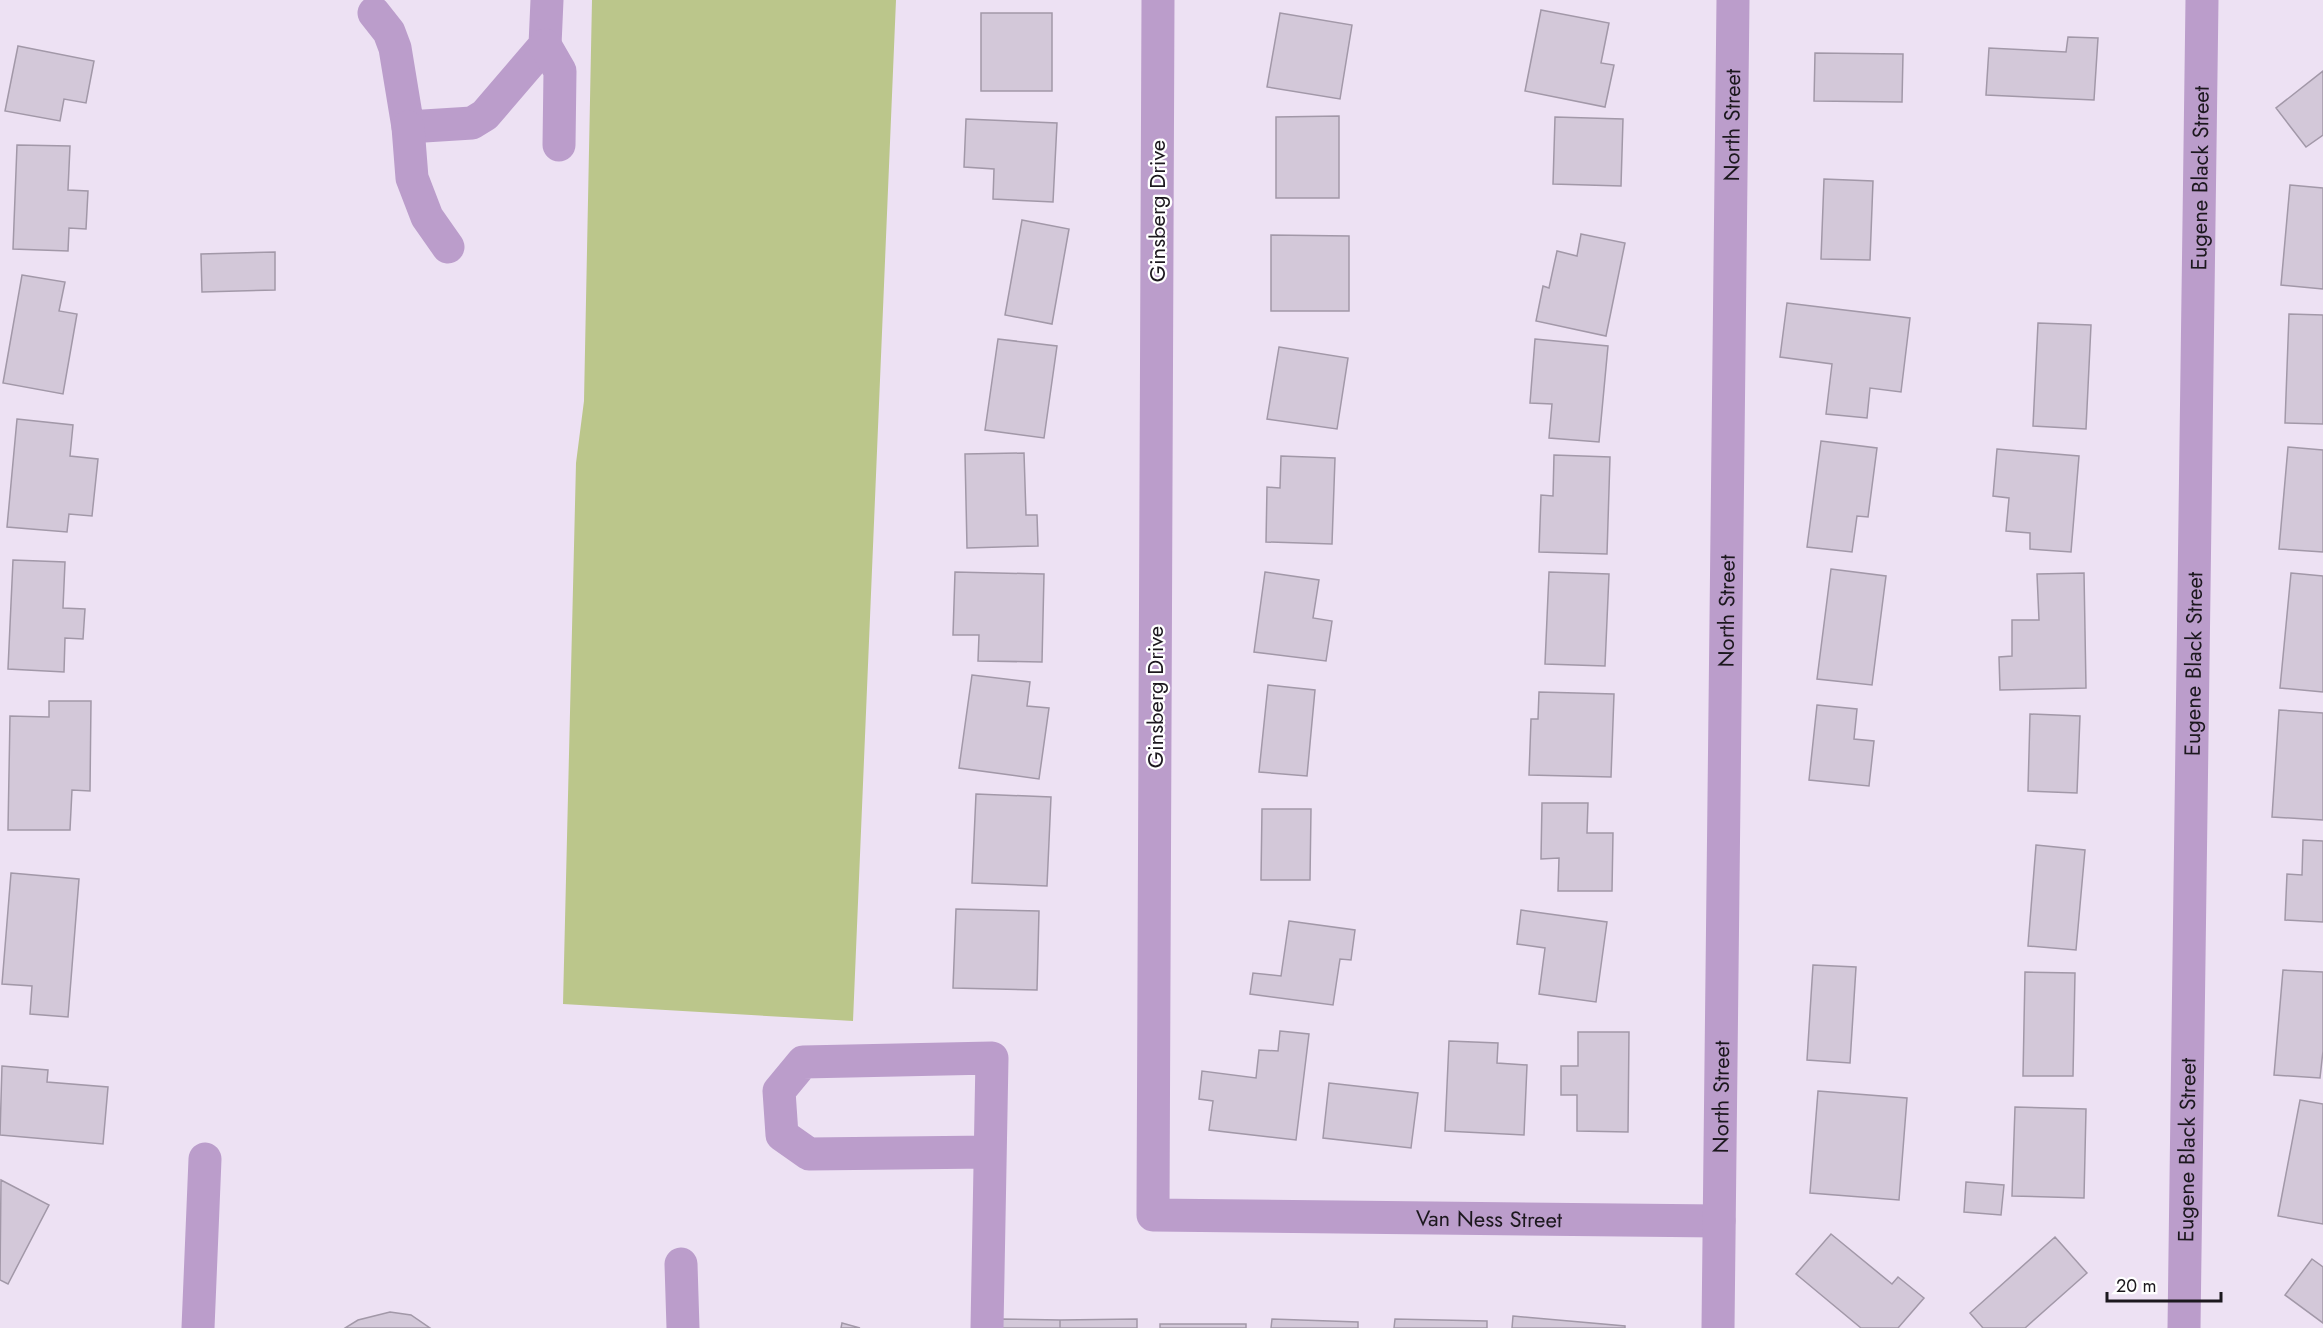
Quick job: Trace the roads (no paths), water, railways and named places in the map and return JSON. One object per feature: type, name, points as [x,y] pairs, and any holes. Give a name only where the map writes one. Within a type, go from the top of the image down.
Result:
[{"type":"street","points":[[547,0],[545,45],[560,71],[560,145]]},
{"type":"street","name":"Ginsberg Drive","points":[[1153,1215],[1158,0]]},
{"type":"street","name":"North Street","points":[[1719,1221],[1733,0]]},
{"type":"street","name":"Eugene Black Street","points":[[2184,1328],[2202,0]]},
{"type":"street","points":[[374,13],[389,32],[395,48],[408,127],[412,178],[427,217],[448,247]]},
{"type":"street","points":[[408,127],[472,123],[485,115],[545,45]]},
{"type":"street","points":[[987,1328],[992,1058],[803,1062],[779,1091],[782,1135],[809,1154],[990,1152]]},
{"type":"street","points":[[198,1328],[205,1159]]},
{"type":"street","name":"Van Ness Street","points":[[1153,1215],[1719,1221]]},
{"type":"street","points":[[1718,1328],[1719,1221]]},
{"type":"street","points":[[681,1264],[683,1328]]}]
